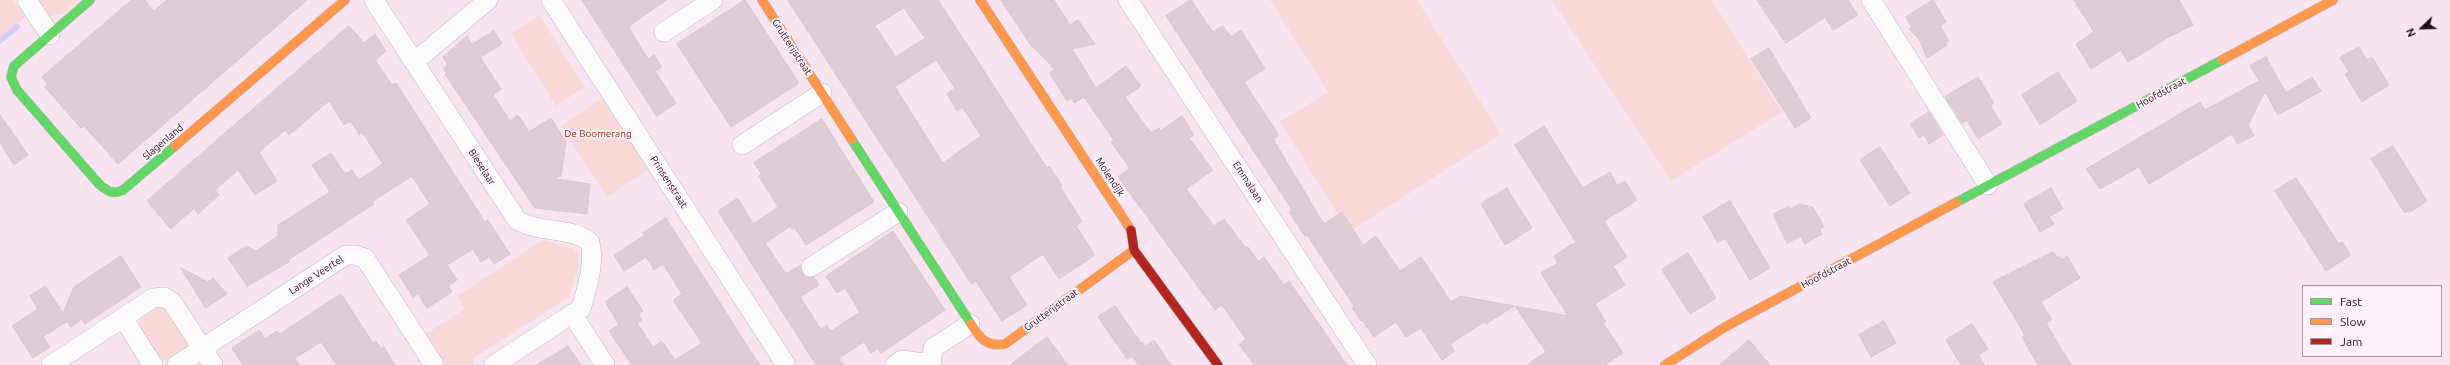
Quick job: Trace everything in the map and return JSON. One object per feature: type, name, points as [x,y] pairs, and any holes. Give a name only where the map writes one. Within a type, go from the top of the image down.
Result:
[{"type":"street","points":[[27,0],[50,35],[90,0]]},
{"type":"street","name":"Slagenland","points":[[50,35],[14,66],[11,77],[17,90],[106,192],[114,194],[121,192],[345,0]]},
{"type":"street","name":"Bieselaar","points":[[374,0],[517,220],[528,226],[580,234],[590,242],[594,256],[581,309],[495,364]]},
{"type":"street","points":[[414,62],[488,0]]},
{"type":"street","name":"Prinsenstraat","points":[[551,0],[786,365]]},
{"type":"street","points":[[664,32],[713,0]]},
{"type":"street","name":"Grutterijstraat","points":[[762,0],[981,340],[994,346],[1005,344],[1134,250]]},
{"type":"street","name":"Molendijk","points":[[980,0],[1130,227],[1134,240],[1134,250],[1218,365]]},
{"type":"street","name":"Emmalaan","points":[[1128,0],[1367,365]]},
{"type":"street","points":[[1871,0],[1988,185]]},
{"type":"street","name":"Hoofdstraat","points":[[1665,365],[1725,327],[2333,0]]},
{"type":"street","points":[[742,145],[822,93]]},
{"type":"street","points":[[811,267],[898,212]]},
{"type":"street","name":"Lange Veertel","points":[[177,365],[346,255],[356,255],[365,258],[434,365]]},
{"type":"street","points":[[51,365],[153,298],[164,297],[172,302],[213,365]]},
{"type":"street","points":[[572,314],[605,365]]},
{"type":"street","points":[[123,318],[153,365]]},
{"type":"street","points":[[895,365],[902,360],[931,364],[933,348],[970,324]]},
{"type":"green space","points":[[0,0],[13,0],[25,17],[0,39]]},
{"type":"green space","points":[[36,0],[78,0],[62,14],[50,16]]},
{"type":"green space","points":[[1270,0],[1417,0],[1501,134],[1349,232],[1280,122],[1328,92]]},
{"type":"green space","points":[[1552,0],[1712,0],[1782,112],[1671,181]]},
{"type":"green space","points":[[539,15],[585,87],[556,106],[511,34]]},
{"type":"green space","name":"De Boomerang","points":[[605,96],[651,168],[607,197],[561,126]]},
{"type":"green space","points":[[543,240],[573,248],[578,253],[579,265],[569,297],[474,358],[473,365],[444,365],[424,335],[465,309],[457,296]]},
{"type":"green space","points":[[158,307],[170,310],[188,336],[187,347],[177,356],[165,360],[150,348],[140,333],[139,325],[141,318],[147,312]]},
{"type":"building","points":[[132,0],[144,0],[154,11],[167,0],[307,0],[118,164],[84,126],[81,128],[63,108],[45,87],[48,84],[42,77]]},
{"type":"building","points":[[582,0],[666,0],[628,27],[648,59],[654,55],[662,67],[655,71],[676,103],[657,116]]},
{"type":"building","points":[[745,0],[799,83],[731,127],[677,44]]},
{"type":"building","points":[[788,0],[938,0],[1047,168],[1049,166],[1062,185],[1060,187],[1082,221],[1076,226],[1095,255],[1059,279],[1043,254],[1009,277],[1027,305],[1002,321],[976,281],[972,284]],"holes":[[[904,8],[925,38],[896,57],[875,26]],[[936,60],[955,88],[947,94],[957,111],[962,107],[981,136],[943,163],[895,87]]]},
{"type":"building","points":[[1001,0],[1054,0],[1070,25],[1078,20],[1095,44],[1072,49],[1096,88],[1126,66],[1141,86],[1125,97],[1151,133],[1159,128],[1160,131],[1182,116],[1194,135],[1189,138],[1213,170],[1186,189],[1214,226],[1224,219],[1258,261],[1264,257],[1284,285],[1289,281],[1347,365],[1254,365],[1239,344],[1246,339],[1222,305],[1215,310],[1118,177],[1130,168],[1111,142],[1114,140],[1084,97],[1074,103],[1072,98],[1067,101],[1049,73],[1055,69],[1030,44]]},
{"type":"building","points":[[1191,0],[1213,32],[1223,26],[1231,37],[1241,30],[1265,69],[1244,82],[1279,135],[1273,139],[1324,224],[1342,212],[1363,245],[1376,236],[1400,271],[1421,257],[1451,302],[1460,296],[1514,306],[1486,324],[1484,322],[1450,344],[1455,351],[1442,360],[1421,328],[1406,337],[1396,322],[1374,337],[1352,308],[1354,306],[1307,235],[1305,236],[1289,212],[1292,210],[1166,16]]},
{"type":"building","points":[[1757,0],[1848,0],[1858,15],[1833,30],[1825,17],[1786,43]]},
{"type":"building","points":[[1933,0],[1946,22],[1940,26],[1949,41],[1945,44],[1947,45],[1927,58],[1919,39],[1909,29],[1912,27],[1906,17]]},
{"type":"building","points":[[2074,0],[2179,0],[2193,25],[2169,37],[2128,62],[2121,50],[2091,69],[2076,44],[2094,32]]},
{"type":"building","points":[[349,26],[364,43],[375,34],[386,51],[375,60],[392,85],[396,83],[485,222],[488,220],[510,254],[494,264],[489,257],[481,262],[473,249],[447,265],[457,280],[448,286],[452,292],[427,308],[418,294],[413,297],[399,275],[430,255],[406,220],[430,204],[412,176],[372,202],[374,204],[288,260],[289,262],[247,286],[228,258],[246,246],[256,251],[278,236],[278,225],[330,192],[312,165],[331,153],[345,174],[352,170],[358,180],[383,164],[362,132],[359,135],[351,121],[344,125],[329,101],[289,135],[285,130],[259,152],[277,181],[255,195],[238,170],[215,190],[219,195],[198,214],[194,208],[171,229],[147,201]]},
{"type":"building","points":[[494,31],[502,44],[480,57],[501,89],[493,95],[510,121],[518,115],[529,132],[551,118],[566,141],[561,176],[555,179],[590,184],[587,214],[535,208],[445,74],[447,73],[443,68],[448,65],[443,57],[467,36],[472,44]]},
{"type":"building","points":[[2359,47],[2367,60],[2372,57],[2389,85],[2362,102],[2345,74],[2349,72],[2340,58]]},
{"type":"building","points":[[1769,48],[1811,118],[1795,128],[1751,59]]},
{"type":"building","points":[[2266,57],[2286,93],[2312,77],[2321,91],[2278,115],[2265,92],[2248,125],[2254,136],[2237,144],[2232,134],[2149,184],[2139,167],[2100,189],[2086,169],[2200,102],[2205,110],[2259,81],[2250,66]]},
{"type":"building","points":[[2058,72],[2077,101],[2040,125],[2022,95]]},
{"type":"building","points":[[1978,77],[1994,103],[1990,105],[2002,124],[1978,139],[1967,120],[1962,123],[1945,97]]},
{"type":"building","points":[[1929,112],[1943,135],[1929,144],[1924,135],[1919,138],[1910,124]]},
{"type":"building","points":[[0,115],[28,155],[14,165],[0,143]]},
{"type":"building","points":[[822,119],[874,202],[806,245],[794,227],[792,229],[791,226],[765,243],[786,274],[801,265],[802,273],[806,277],[814,277],[819,285],[800,297],[821,329],[827,325],[831,331],[860,312],[845,288],[837,293],[826,276],[893,231],[945,310],[881,353],[878,348],[871,353],[864,342],[839,358],[844,365],[816,365],[718,211],[738,198],[753,224],[778,207],[759,176],[761,174],[754,163]]},
{"type":"building","points":[[1544,126],[1583,188],[1610,172],[1617,185],[1625,181],[1636,198],[1636,201],[1604,221],[1627,257],[1613,266],[1625,285],[1595,304],[1606,322],[1603,323],[1623,353],[1604,365],[1527,365],[1546,352],[1515,306],[1568,316],[1541,273],[1558,263],[1554,256],[1576,242],[1515,145]]},
{"type":"building","points":[[2393,146],[2427,201],[2410,212],[2404,212],[2371,159]]},
{"type":"building","points":[[1880,147],[1910,193],[1890,206],[1860,160]]},
{"type":"building","points":[[2296,178],[2339,244],[2342,242],[2351,255],[2326,271],[2275,191]]},
{"type":"building","points":[[1507,188],[1532,228],[1505,245],[1481,204]]},
{"type":"building","points":[[2051,188],[2063,209],[2049,217],[2054,224],[2040,232],[2024,204]]},
{"type":"building","points":[[1730,201],[1770,268],[1750,280],[1725,238],[1718,243],[1703,217]]},
{"type":"building","points":[[1800,204],[1813,207],[1824,227],[1819,229],[1822,234],[1805,244],[1801,236],[1787,243],[1773,214],[1789,206],[1790,209]]},
{"type":"building","points":[[666,218],[760,365],[632,365],[609,331],[619,325],[605,302],[627,287],[643,311],[638,314],[642,320],[637,323],[653,347],[662,341],[675,360],[702,343],[673,300],[682,294],[663,264],[654,270],[646,257],[624,271],[614,255],[645,235],[643,233]]},
{"type":"building","points":[[2053,252],[2062,260],[2067,256],[2080,278],[2041,302],[2052,320],[2046,323],[2071,365],[2038,365],[2022,337],[2025,335],[1993,282]]},
{"type":"building","points":[[1688,253],[1716,298],[1690,314],[1662,270]]},
{"type":"building","points":[[121,256],[141,287],[85,324],[82,319],[71,327],[67,321],[43,337],[50,347],[33,358],[12,326],[38,309],[30,296],[45,286],[63,313],[74,287]]},
{"type":"building","points":[[181,268],[208,282],[213,278],[227,294],[206,308]]},
{"type":"building","points":[[341,294],[373,343],[376,341],[381,349],[384,347],[395,365],[337,365],[321,342],[295,358],[299,365],[243,365],[232,348],[259,330],[265,339],[277,331],[279,334]]},
{"type":"building","points":[[1115,306],[1141,343],[1142,342],[1145,346],[1154,340],[1171,365],[1139,365],[1132,356],[1127,359],[1098,317]]},
{"type":"building","points":[[1884,321],[1896,343],[1871,357],[1859,335]]},
{"type":"building","points":[[1972,324],[1988,349],[1978,355],[1985,365],[1961,365],[1946,340]]},
{"type":"building","points":[[1047,337],[1068,365],[1010,365],[1032,348]]},
{"type":"building","points":[[1749,340],[1770,365],[1719,365],[1735,352]]},
{"type":"building","points":[[568,346],[581,365],[536,365],[557,353]]},
{"type":"waterway","points":[[0,41],[17,27]]},
{"type":"traffic: fast","points":[[90,0],[14,66],[11,77],[17,90],[99,184],[110,192],[123,190],[175,146]]},
{"type":"traffic: fast","points":[[1957,202],[2222,60]]},
{"type":"traffic: fast","points":[[852,140],[971,324]]},
{"type":"traffic: slow","points":[[175,146],[345,0]]},
{"type":"traffic: slow","points":[[762,0],[852,140]]},
{"type":"traffic: slow","points":[[980,0],[1131,230]]},
{"type":"traffic: slow","points":[[2222,60],[2333,0]]},
{"type":"traffic: slow","points":[[1665,365],[1725,327],[1957,202]]},
{"type":"traffic: slow","points":[[971,324],[985,341],[999,345],[1005,344],[1134,250]]},
{"type":"traffic: jam","points":[[1131,230],[1134,250],[1218,365]]}]
